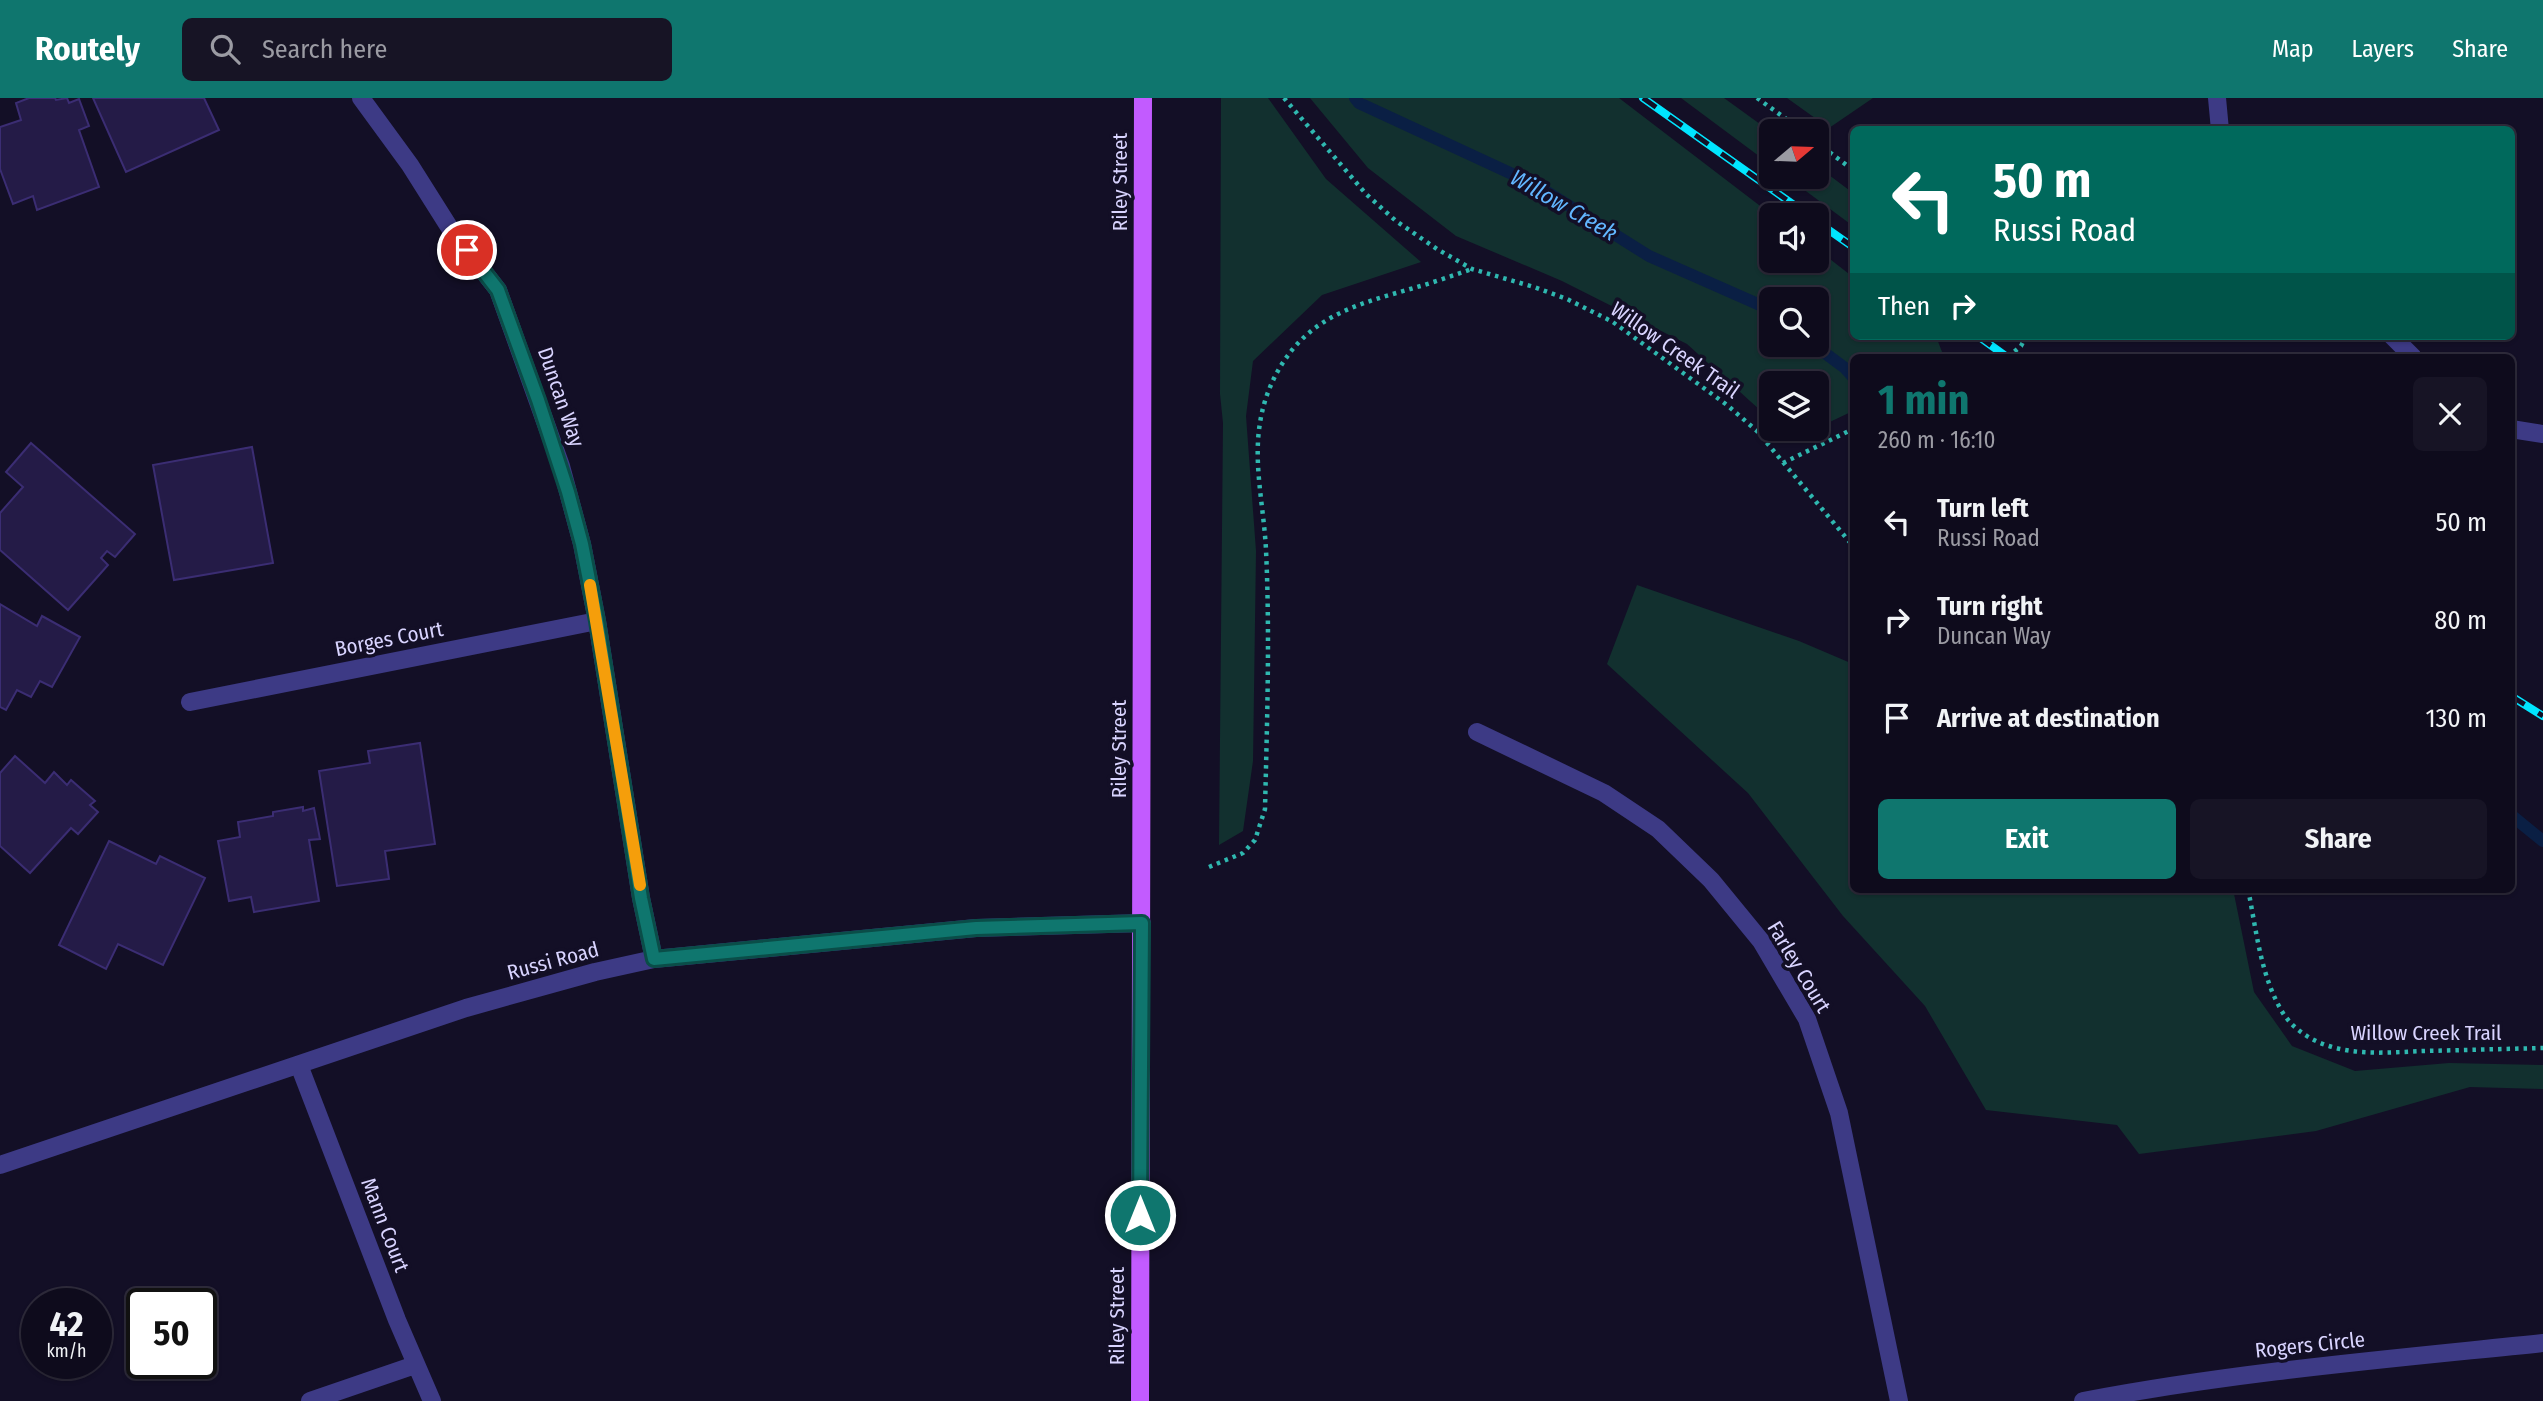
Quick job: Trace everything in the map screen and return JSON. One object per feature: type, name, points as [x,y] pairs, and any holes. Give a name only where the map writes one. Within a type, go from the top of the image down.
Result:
[{"type":"main road","name":"Riley Street","points":[[1140,1401],[1143,98]]},
{"type":"street","name":"Duncan Way","points":[[361,98],[410,165],[451,230],[498,290],[561,466],[582,544],[597,621],[641,898],[654,959]]},
{"type":"street","points":[[2217,98],[2220,126]]},
{"type":"street","points":[[2396,340],[2410,354]]},
{"type":"street","points":[[2515,430],[2543,434]]},
{"type":"street","name":"Borges Court","points":[[190,702],[597,621]]},
{"type":"street","name":"Farley Court","points":[[1477,732],[1604,793],[1658,830],[1711,880],[1761,941],[1807,1018],[1839,1113],[1899,1401]]},
{"type":"street","name":"Russi Road","points":[[0,1165],[466,1008],[595,972],[654,959],[976,928],[1142,923]]},
{"type":"street","name":"Mann Court","points":[[299,1065],[415,1365],[432,1401]]},
{"type":"street","name":"Rogers Circle","points":[[2083,1401],[2224,1378],[2543,1343]]},
{"type":"street","points":[[310,1401],[415,1365]]},
{"type":"path","name":"Willow Creek Trail","points":[[1284,98],[1366,194],[1406,228],[1472,269],[1567,299],[1613,322],[1727,405],[1757,431],[1850,542]]},
{"type":"path","points":[[1757,98],[1786,119]]},
{"type":"path","points":[[1829,152],[1850,168]]},
{"type":"path","points":[[1209,867],[1243,853],[1255,840],[1265,809],[1266,550],[1259,424],[1266,396],[1278,370],[1310,331],[1340,313],[1362,304],[1472,269]]},
{"type":"path","points":[[2012,354],[2024,340]]},
{"type":"path","points":[[1783,463],[1850,430]]},
{"type":"path","name":"Willow Creek Trail","points":[[2249,893],[2259,949],[2270,985],[2280,1009],[2292,1024],[2308,1037],[2330,1047],[2379,1053],[2543,1048]]},
{"type":"green space","points":[[1221,98],[1268,98],[1326,179],[1421,262],[1322,295],[1253,361],[1246,416],[1256,551],[1253,761],[1243,831],[1219,845],[1223,423],[1220,394]]},
{"type":"green space","points":[[1310,98],[1619,98],[1759,205],[1759,273],[1829,273],[1829,258],[1850,275],[1850,340],[1937,340],[1943,354],[1850,354],[1850,412],[1829,422],[1829,371],[1759,371],[1759,409],[1687,344],[1562,281],[1456,236],[1368,168]]},
{"type":"green space","points":[[1681,98],[1724,98],[1759,123],[1759,156]]},
{"type":"green space","points":[[1787,98],[1873,98],[1829,128],[1829,119],[1816,119]]},
{"type":"green space","points":[[1829,175],[1850,191],[1850,224],[1829,208],[1829,203],[1822,203],[1803,189],[1829,189]]},
{"type":"green space","points":[[1637,585],[1799,641],[1850,663],[1850,893],[2234,893],[2254,992],[2292,1046],[2355,1071],[2449,1063],[2543,1065],[2543,1089],[2470,1087],[2316,1131],[2139,1154],[2117,1125],[1986,1110],[1925,1006],[1843,916],[1748,793],[1607,664]]},
{"type":"building","points":[[29,98],[67,98],[69,103],[79,99],[89,126],[79,130],[99,187],[37,210],[33,196],[13,204],[0,169],[0,127],[21,120],[16,103]]},
{"type":"building","points":[[93,98],[204,98],[219,130],[126,172]]},
{"type":"building","points":[[31,443],[135,534],[115,557],[107,551],[101,558],[108,565],[68,610],[0,550],[0,513],[23,487],[6,472]]},
{"type":"building","points":[[252,447],[273,563],[174,580],[153,465]]},
{"type":"building","points":[[0,604],[37,626],[42,616],[80,637],[52,687],[40,681],[31,697],[17,690],[6,710],[0,707]]},
{"type":"building","points":[[420,743],[435,844],[385,851],[389,879],[337,886],[319,771],[370,763],[368,751]]},
{"type":"building","points":[[15,756],[45,783],[54,772],[67,785],[71,780],[95,801],[90,805],[98,812],[78,834],[71,828],[30,873],[0,846],[0,773]]},
{"type":"building","points":[[303,807],[303,811],[314,808],[320,839],[309,840],[319,901],[254,912],[251,897],[229,901],[218,841],[240,837],[238,822]]},
{"type":"building","points":[[109,841],[156,864],[160,856],[205,878],[163,965],[118,944],[106,969],[59,945]]},
{"type":"waterway","name":"Willow Creek","points":[[1355,98],[1359,103],[1536,185],[1649,256],[1759,305]]},
{"type":"waterway","name":"Willow Creek","points":[[1829,356],[1850,374]]},
{"type":"waterway","name":"Willow Creek","points":[[2515,818],[2543,841]]},
{"type":"railway","points":[[1643,98],[1791,203]]},
{"type":"railway","points":[[1829,230],[1850,245]]},
{"type":"railway","points":[[1984,340],[2003,354]]},
{"type":"railway","points":[[2515,698],[2543,716]]},
{"type":"slow traffic","points":[[590,585],[640,885]]},
{"type":"route","points":[[467,250],[498,290],[561,466],[582,544],[597,621],[641,898],[654,959],[976,928],[1142,923],[1140,1215]]}]
